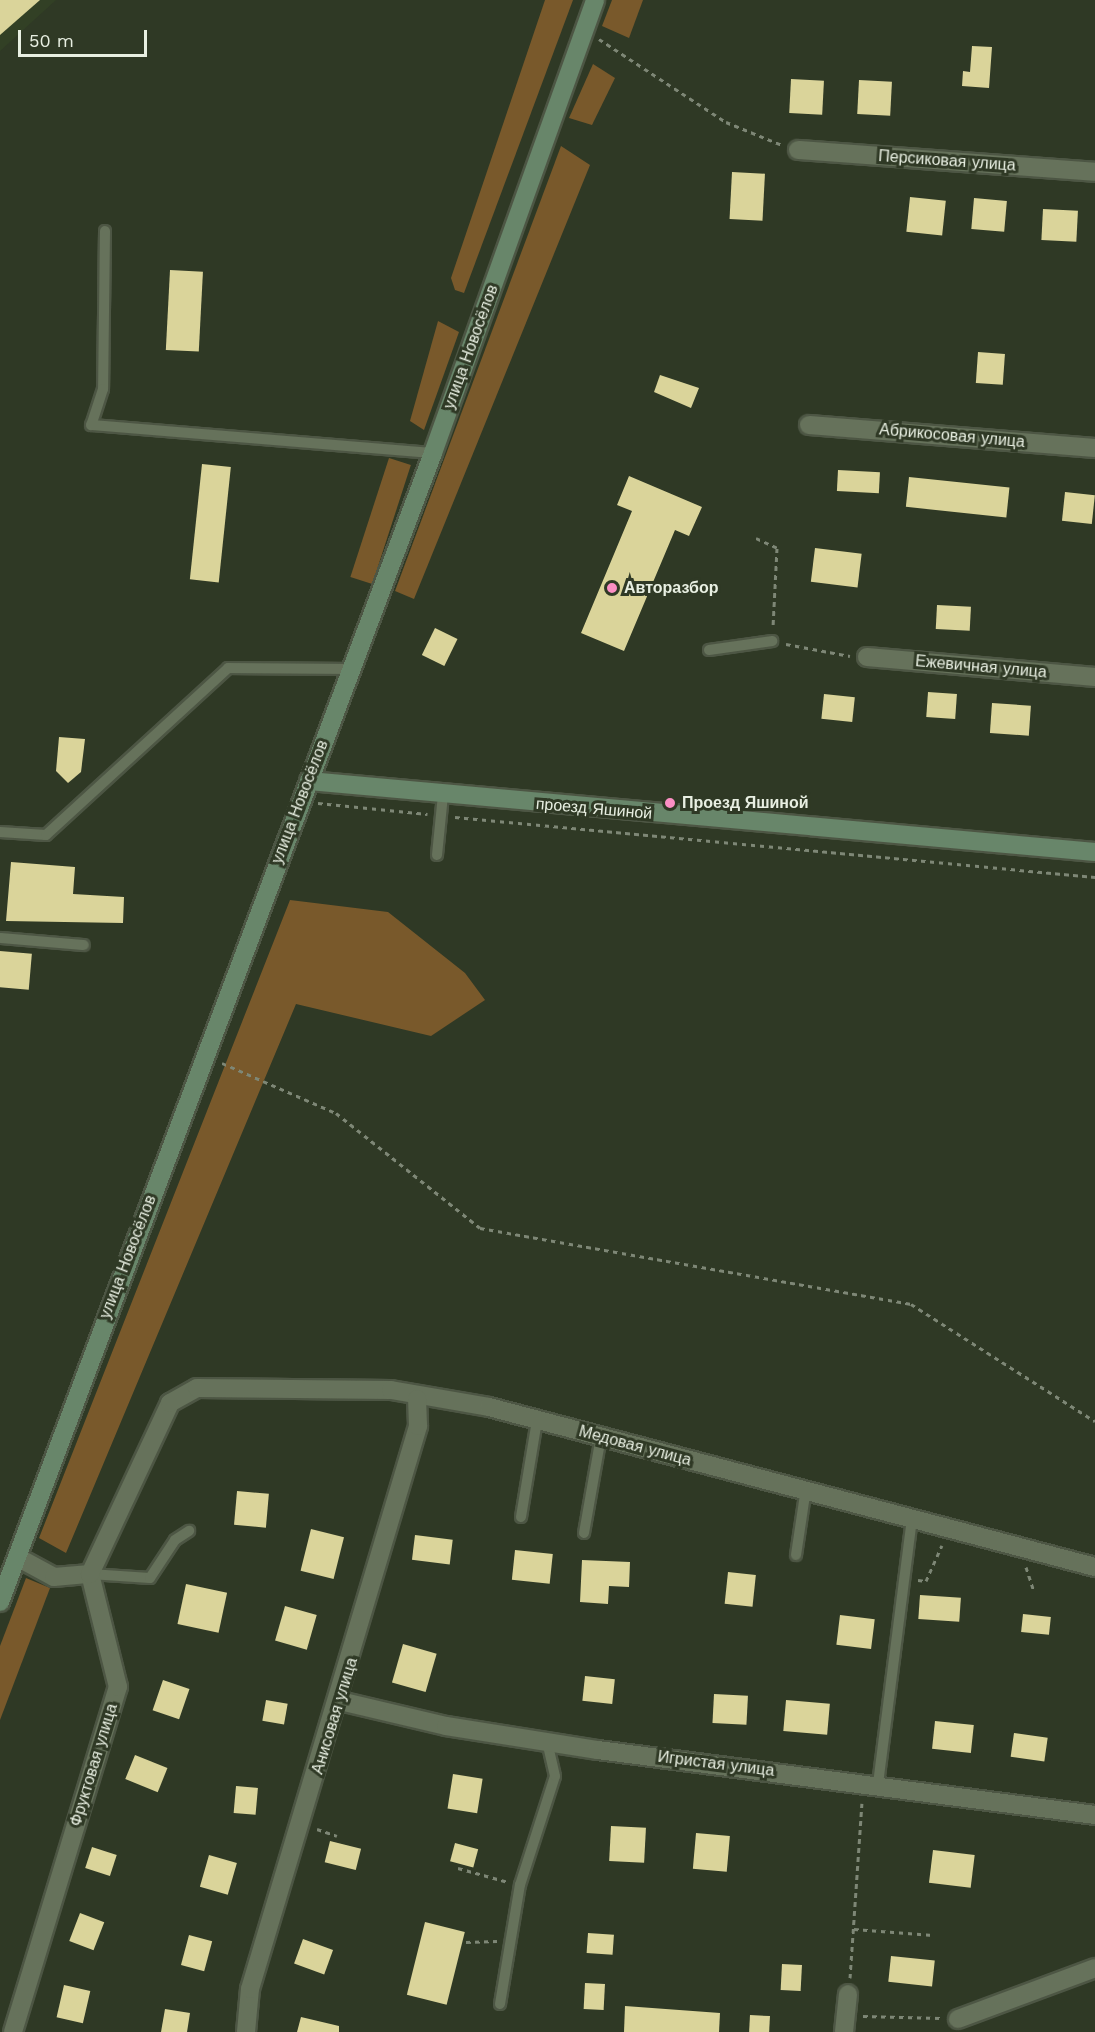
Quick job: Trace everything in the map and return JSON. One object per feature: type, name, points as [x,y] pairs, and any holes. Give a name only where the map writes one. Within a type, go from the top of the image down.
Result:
[{"type":"street","name":"улица Новосёлов","points":[[0,1602],[349,669],[433,453],[595,0]]},
{"type":"street","name":"Персиковая улица","points":[[798,150],[1095,172]]},
{"type":"street","name":"Абрикосовая улица","points":[[809,424],[1095,448]]},
{"type":"street","name":"Ежевичная улица","points":[[867,657],[1095,677]]},
{"type":"street","name":"проезд Яшиной","points":[[309,781],[443,795],[1095,852]]},
{"type":"street","name":"Медовая улица","points":[[90,1574],[170,1404],[197,1388],[391,1390],[417,1399],[489,1407],[912,1516],[1020,1551],[1095,1567]]},
{"type":"street","name":"Анисовая улица","points":[[246,2032],[250,1989],[340,1701],[418,1426],[417,1399]]},
{"type":"street","points":[[16,1557],[54,1577],[90,1574]]},
{"type":"street","name":"Фруктовая улица","points":[[13,2032],[118,1688],[90,1574]]},
{"type":"street","name":"Игристая улица","points":[[340,1701],[547,1742],[878,1784],[1095,1815]]},
{"type":"street","points":[[958,2019],[1095,1968]]},
{"type":"street","points":[[845,2024],[848,1994]]},
{"type":"lane","points":[[105,231],[103,389],[91,425],[433,453]]},
{"type":"lane","points":[[709,650],[772,640]]},
{"type":"lane","points":[[0,832],[46,835],[228,668],[349,669]]},
{"type":"lane","points":[[437,855],[443,795]]},
{"type":"lane","points":[[0,938],[84,945]]},
{"type":"lane","points":[[521,1517],[537,1420]]},
{"type":"lane","points":[[584,1533],[601,1437]]},
{"type":"lane","points":[[796,1555],[806,1488]]},
{"type":"lane","points":[[878,1784],[912,1516]]},
{"type":"lane","points":[[90,1574],[150,1578],[175,1540],[189,1531]]},
{"type":"lane","points":[[500,2004],[520,1885],[555,1776],[547,1742]]},
{"type":"path","points":[[584,29],[655,79],[681,92],[726,122],[798,150]]},
{"type":"path","points":[[756,538],[777,548],[772,640],[867,657]]},
{"type":"path","points":[[301,801],[433,815]]},
{"type":"path","points":[[450,817],[1095,877]]},
{"type":"path","points":[[204,1055],[336,1113],[480,1228],[910,1304],[1095,1421]]},
{"type":"path","points":[[904,1578],[926,1581],[950,1528]]},
{"type":"path","points":[[1020,1551],[1034,1591]]},
{"type":"path","points":[[848,1994],[864,1810],[854,1781]]},
{"type":"path","points":[[302,1823],[338,1836]]},
{"type":"path","points":[[458,1868],[520,1885]]},
{"type":"path","points":[[854,1929],[933,1935]]},
{"type":"path","points":[[466,1942],[511,1940]]},
{"type":"path","points":[[845,2024],[958,2019]]},
{"type":"shaded area","points":[[0,0],[56,0],[0,51]]},
{"type":"shaded area","points":[[545,0],[573,0],[464,293],[455,290],[451,278]]},
{"type":"shaded area","points":[[612,0],[643,0],[629,38],[602,26]]},
{"type":"shaded area","points":[[593,64],[615,78],[592,125],[569,118]]},
{"type":"shaded area","points":[[561,146],[590,165],[414,599],[395,591]]},
{"type":"shaded area","points":[[438,321],[459,332],[424,430],[410,421]]},
{"type":"shaded area","points":[[389,458],[411,465],[372,584],[350,577]]},
{"type":"shaded area","points":[[290,900],[388,912],[465,973],[485,1000],[431,1036],[296,1004],[66,1553],[39,1538]]},
{"type":"shaded area","points":[[26,1578],[50,1588],[0,1720],[0,1646]]},
{"type":"building","points":[[0,0],[40,0],[0,35]]},
{"type":"building","points":[[972,46],[992,47],[989,88],[962,86],[963,71],[970,72]]},
{"type":"building","points":[[791,79],[824,81],[822,115],[789,113]]},
{"type":"building","points":[[859,80],[892,82],[890,116],[857,114]]},
{"type":"building","points":[[732,172],[765,174],[762,221],[730,219]]},
{"type":"building","points":[[910,197],[946,201],[942,236],[906,232]]},
{"type":"building","points":[[974,198],[1007,201],[1004,232],[971,229]]},
{"type":"building","points":[[1043,209],[1078,211],[1076,242],[1041,240]]},
{"type":"building","points":[[170,270],[203,272],[199,352],[166,350]]},
{"type":"building","points":[[978,352],[1005,354],[1003,385],[976,383]]},
{"type":"building","points":[[660,375],[699,388],[691,408],[654,392]]},
{"type":"building","points":[[202,464],[231,467],[219,582],[190,579]]},
{"type":"building","points":[[838,470],[880,472],[879,493],[837,491]]},
{"type":"building","points":[[629,476],[702,507],[689,536],[675,530],[624,651],[581,633],[632,511],[617,505]]},
{"type":"building","points":[[909,477],[1009,488],[1006,517],[906,507]]},
{"type":"building","points":[[1065,492],[1095,495],[1092,524],[1062,521]]},
{"type":"building","points":[[815,548],[862,554],[858,587],[811,582]]},
{"type":"building","points":[[937,605],[971,607],[970,631],[936,629]]},
{"type":"building","points":[[435,628],[457,639],[444,666],[422,655]]},
{"type":"building","points":[[928,692],[957,694],[955,719],[926,717]]},
{"type":"building","points":[[824,694],[855,697],[852,722],[821,719]]},
{"type":"building","points":[[992,703],[1031,706],[1029,736],[990,733]]},
{"type":"building","points":[[59,737],[85,739],[81,772],[68,783],[56,771]]},
{"type":"building","points":[[11,862],[75,867],[73,894],[124,897],[123,923],[6,921]]},
{"type":"building","points":[[0,951],[32,954],[29,990],[0,987]]},
{"type":"building","points":[[237,1491],[269,1494],[266,1528],[234,1525]]},
{"type":"building","points":[[311,1529],[344,1537],[334,1579],[301,1571]]},
{"type":"building","points":[[415,1535],[453,1540],[450,1564],[412,1560]]},
{"type":"building","points":[[515,1550],[553,1554],[550,1584],[512,1580]]},
{"type":"building","points":[[582,1560],[630,1562],[629,1587],[609,1586],[608,1604],[580,1602]]},
{"type":"building","points":[[728,1572],[756,1575],[753,1607],[725,1604]]},
{"type":"building","points":[[186,1584],[227,1593],[219,1633],[177,1624]]},
{"type":"building","points":[[920,1595],[961,1598],[959,1622],[918,1619]]},
{"type":"building","points":[[285,1606],[317,1615],[307,1650],[275,1641]]},
{"type":"building","points":[[1023,1614],[1051,1617],[1049,1635],[1021,1632]]},
{"type":"building","points":[[840,1615],[875,1619],[871,1649],[836,1645]]},
{"type":"building","points":[[403,1644],[437,1654],[426,1692],[392,1682]]},
{"type":"building","points":[[585,1676],[615,1679],[612,1704],[582,1701]]},
{"type":"building","points":[[163,1680],[189,1689],[179,1719],[153,1710]]},
{"type":"building","points":[[714,1694],[748,1696],[746,1725],[712,1723]]},
{"type":"building","points":[[266,1700],[288,1704],[284,1725],[262,1721]]},
{"type":"building","points":[[786,1700],[830,1704],[827,1735],[783,1731]]},
{"type":"building","points":[[935,1721],[974,1725],[971,1753],[932,1749]]},
{"type":"building","points":[[1014,1733],[1048,1738],[1044,1761],[1011,1757]]},
{"type":"building","points":[[135,1755],[167,1768],[158,1792],[125,1779]]},
{"type":"building","points":[[453,1774],[483,1779],[477,1813],[448,1809]]},
{"type":"building","points":[[236,1786],[258,1788],[256,1815],[234,1813]]},
{"type":"building","points":[[611,1826],[646,1828],[644,1863],[609,1861]]},
{"type":"building","points":[[696,1833],[730,1836],[727,1872],[693,1869]]},
{"type":"building","points":[[330,1841],[361,1849],[356,1870],[325,1862]]},
{"type":"building","points":[[455,1843],[478,1849],[473,1868],[450,1861]]},
{"type":"building","points":[[92,1847],[117,1855],[110,1876],[85,1868]]},
{"type":"building","points":[[933,1850],[975,1855],[971,1888],[929,1883]]},
{"type":"building","points":[[209,1855],[237,1863],[228,1895],[200,1887]]},
{"type":"building","points":[[80,1913],[104,1922],[94,1950],[69,1941]]},
{"type":"building","points":[[425,1922],[465,1932],[447,2005],[407,1995]]},
{"type":"building","points":[[588,1933],[614,1935],[613,1955],[587,1953]]},
{"type":"building","points":[[189,1935],[212,1941],[204,1971],[181,1965]]},
{"type":"building","points":[[303,1939],[333,1950],[324,1974],[294,1963]]},
{"type":"building","points":[[891,1956],[935,1961],[932,1986],[888,1982]]},
{"type":"building","points":[[782,1964],[802,1965],[801,1991],[781,1990]]},
{"type":"building","points":[[585,1983],[605,1984],[604,2010],[584,2009]]},
{"type":"building","points":[[64,1985],[90,1991],[83,2023],[57,2017]]},
{"type":"building","points":[[625,2006],[720,2013],[719,2032],[624,2032]]},
{"type":"building","points":[[165,2009],[190,2013],[187,2032],[161,2032]]},
{"type":"building","points":[[750,2015],[770,2016],[769,2032],[749,2032]]},
{"type":"building","points":[[301,2017],[339,2026],[339,2032],[297,2032]]},
{"type":"place","name":"Авторазбор","points":[[612,588]]},
{"type":"place","name":"Проезд Яшиной","points":[[670,803]]}]
